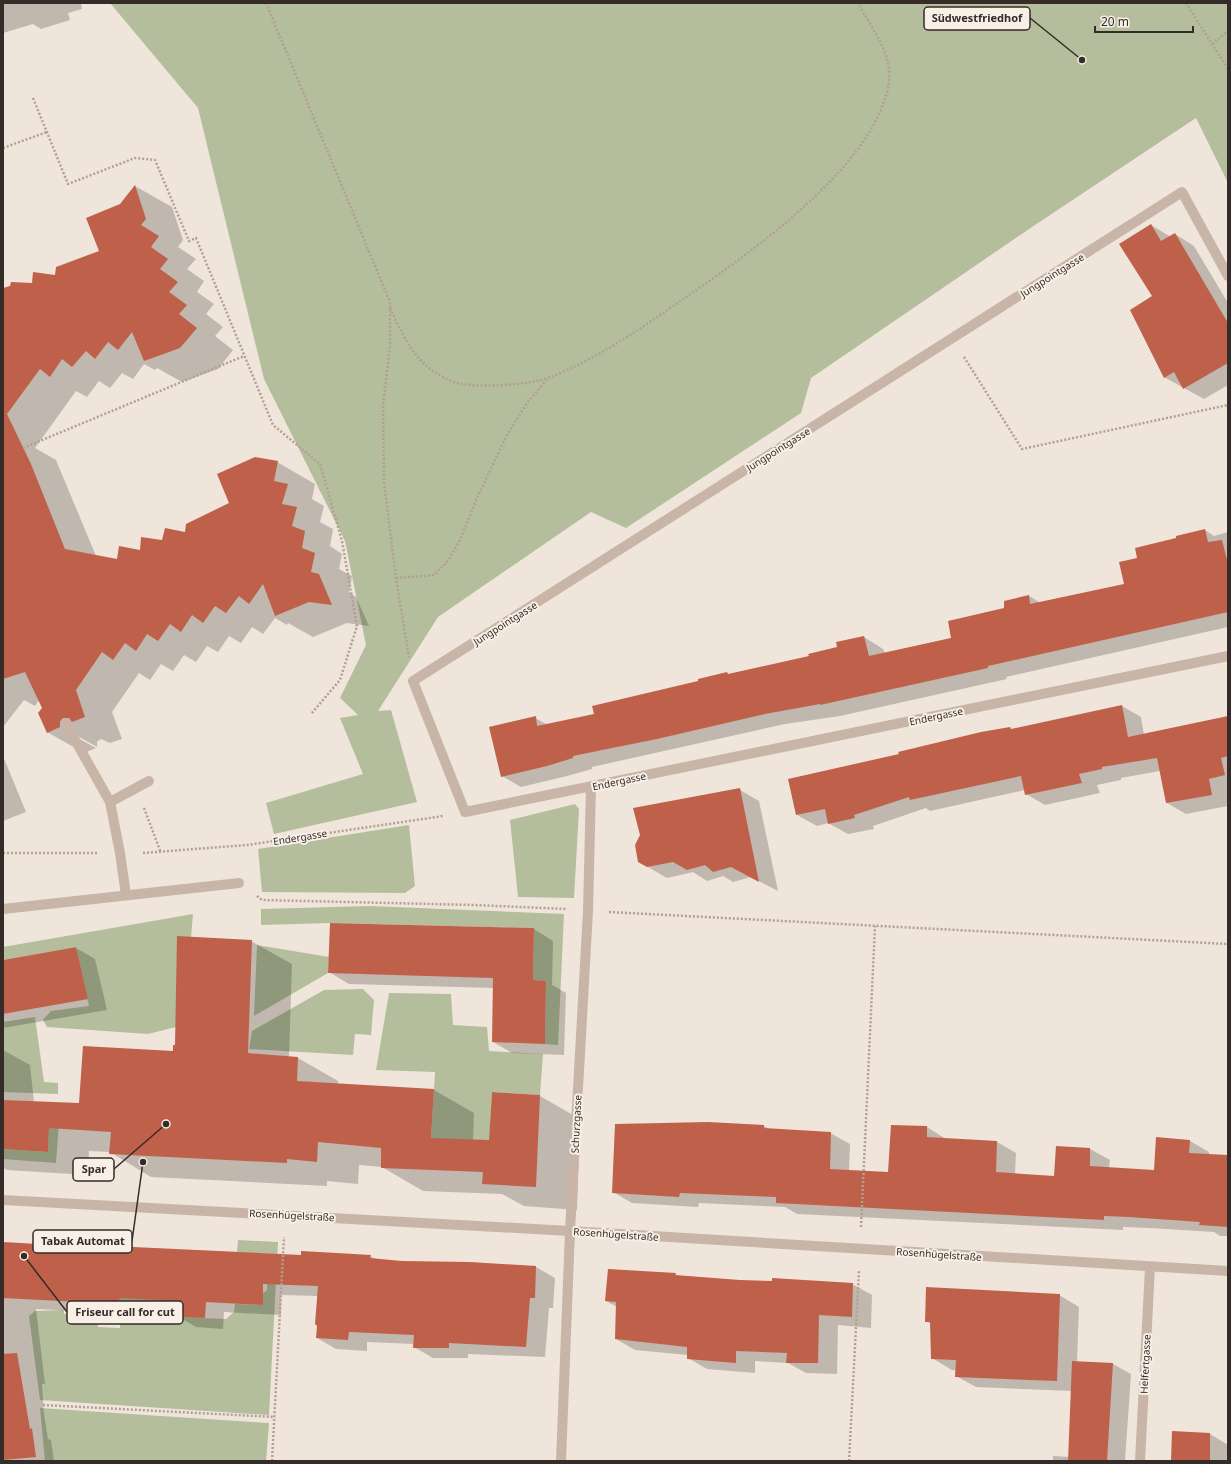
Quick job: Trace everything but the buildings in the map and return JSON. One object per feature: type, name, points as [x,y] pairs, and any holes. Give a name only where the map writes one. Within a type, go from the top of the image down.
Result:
[{"type":"street","name":"Jungpointgasse","points":[[413,681],[1182,192],[1228,276]]},
{"type":"street","name":"Endergasse","points":[[465,812],[1228,656]]},
{"type":"street","points":[[413,681],[465,812]]},
{"type":"street","points":[[66,724],[110,802],[120,853],[126,895]]},
{"type":"street","points":[[110,802],[150,781]]},
{"type":"street","name":"Schurzgasse","points":[[561,1461],[570,1231],[588,910],[591,786]]},
{"type":"street","points":[[3,908],[239,883]]},
{"type":"street","name":"Rosenhügelstraße","points":[[3,1200],[570,1231],[1228,1271]]},
{"type":"street","name":"Helfertgasse","points":[[1140,1461],[1150,1267]]},
{"type":"path","points":[[266,3],[390,302],[390,347],[383,405],[384,475],[396,578],[413,681]]},
{"type":"path","points":[[390,308],[404,338],[419,360],[432,371],[456,382],[494,385],[525,383],[548,378],[574,367],[628,336],[737,261],[815,196],[851,157],[868,133],[886,96],[889,80],[888,62],[880,42],[858,3]]},
{"type":"path","points":[[1186,3],[1228,69]]},
{"type":"path","points":[[1212,44],[1228,31]]},
{"type":"path","points":[[33,98],[68,184],[135,158],[155,160],[188,241],[196,238],[273,425],[320,464],[342,541],[358,626],[340,680],[311,714]]},
{"type":"path","points":[[3,148],[47,132]]},
{"type":"path","points":[[952,338],[1022,449],[1228,405]]},
{"type":"path","points":[[23,448],[244,356]]},
{"type":"path","points":[[396,578],[434,575],[448,561],[460,540],[477,498],[507,435],[527,403],[548,378]]},
{"type":"path","points":[[136,787],[161,853]]},
{"type":"path","name":"Endergasse","points":[[3,853],[161,853],[247,845],[465,812]]},
{"type":"path","points":[[239,883],[262,900],[474,905],[588,910],[1228,944]]},
{"type":"path","points":[[849,1461],[875,926]]},
{"type":"path","points":[[272,1461],[286,1215]]},
{"type":"path","points":[[43,1404],[275,1417]]},
{"type":"green space","points":[[110,3],[1228,3],[1228,183],[1196,118],[1032,227],[811,378],[801,413],[626,528],[591,512],[438,617],[378,711],[391,710],[417,802],[274,834],[266,803],[363,774],[340,718],[358,715],[340,698],[366,645],[345,541],[264,379],[198,108]]},
{"type":"green space","points":[[575,804],[579,809],[574,898],[518,897],[510,820]]},
{"type":"green space","points":[[409,825],[415,886],[405,893],[262,892],[258,849]]},
{"type":"green space","points":[[370,906],[564,914],[558,1045],[545,1044],[546,981],[533,980],[534,928],[330,923],[261,925],[261,909]]},
{"type":"green space","points":[[193,914],[191,937],[176,1027],[148,1034],[47,1027],[43,1020],[51,1011],[89,1006],[76,947],[3,960],[3,947]]},
{"type":"green space","points":[[257,945],[329,957],[328,973],[254,1016]]},
{"type":"green space","points":[[363,989],[374,1000],[371,1035],[355,1034],[353,1055],[249,1049],[252,1031],[324,990]]},
{"type":"green space","points":[[389,993],[451,994],[453,1025],[487,1027],[489,1051],[543,1054],[540,1095],[492,1092],[489,1146],[431,1138],[435,1072],[376,1070]]},
{"type":"green space","points":[[35,1017],[44,1082],[58,1083],[58,1094],[3,1092],[3,1022]]},
{"type":"green space","points":[[49,1121],[59,1122],[56,1163],[3,1159],[3,1149],[48,1152]]},
{"type":"green space","points":[[238,1240],[278,1242],[269,1415],[40,1400],[29,1316],[35,1311],[64,1310],[64,1314],[97,1314],[98,1327],[120,1328],[120,1297],[177,1300],[176,1317],[226,1319],[234,1312],[235,1304],[263,1305],[263,1293],[267,1290],[268,1254],[237,1252]]},
{"type":"green space","points":[[40,1408],[269,1423],[266,1461],[45,1461]]},
{"type":"place","name":"Südwestfriedhof","points":[[1082,60]]},
{"type":"place","name":"Spar","points":[[166,1124]]},
{"type":"place","name":"Tabak Automat","points":[[143,1162]]},
{"type":"place","name":"Friseur call for cut","points":[[24,1256]]}]
